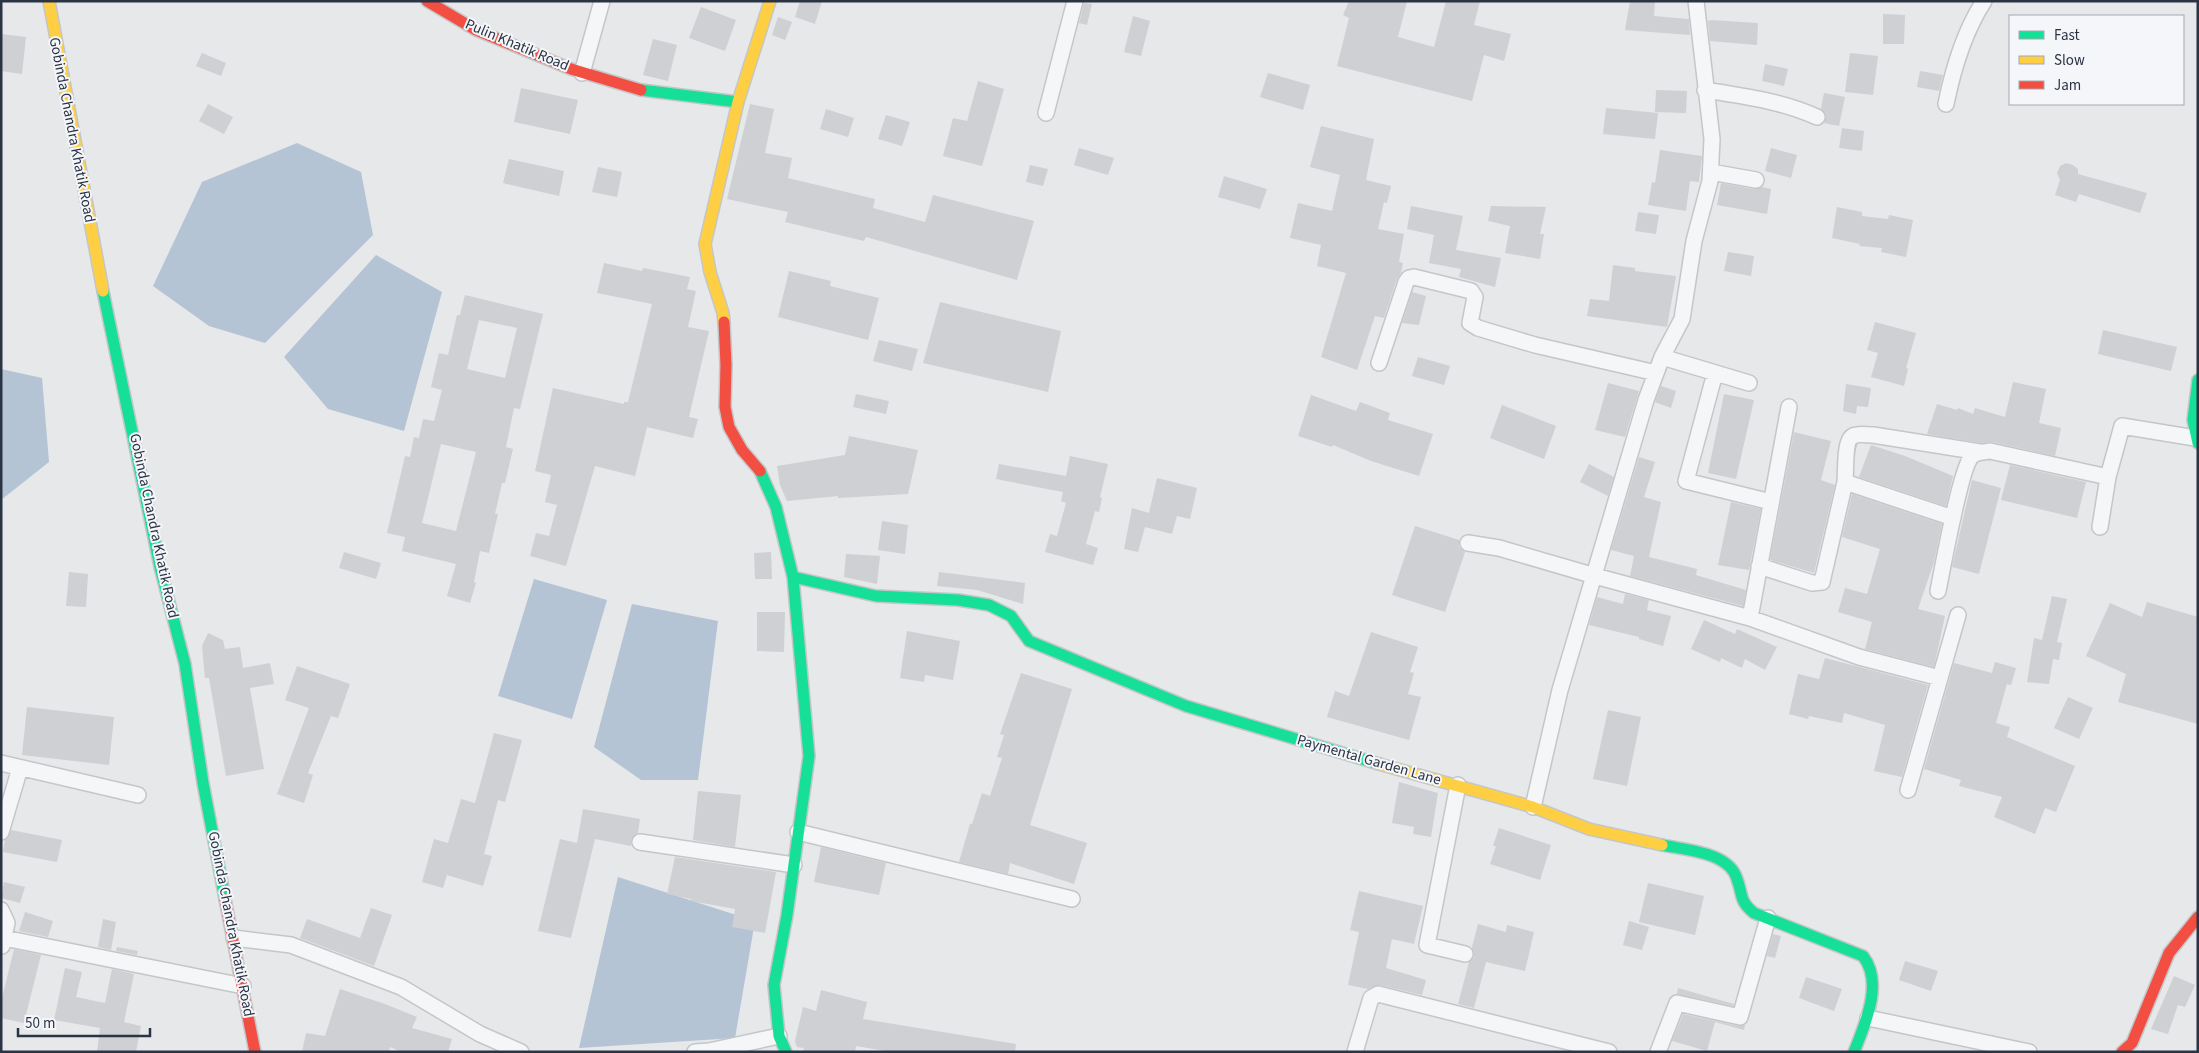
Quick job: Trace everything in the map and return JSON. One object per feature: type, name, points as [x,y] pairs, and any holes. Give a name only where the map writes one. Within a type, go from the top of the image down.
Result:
[{"type":"street","name":"Gobinda Chandra Khatik Road","points":[[49,1],[107,314],[160,567],[185,664],[203,783],[255,1052]]},
{"type":"street","name":"Pulin Khatik Road","points":[[427,1],[476,30],[582,73],[649,92],[738,102]]},
{"type":"street","name":"Pulin Khatik Road","points":[[582,73],[602,1]]},
{"type":"street","points":[[770,1],[738,102],[705,244],[706,254],[723,314],[726,365],[725,407],[729,427],[742,450],[762,473],[776,507],[798,606],[809,756],[787,915],[774,984],[779,1036],[786,1052]]},
{"type":"street","points":[[1046,113],[1075,1]]},
{"type":"street","points":[[1533,807],[1560,690],[1646,400],[1662,356],[1682,319],[1694,241],[1711,172],[1712,139],[1696,1]]},
{"type":"street","points":[[1946,104],[1951,80],[1964,40],[1984,1]]},
{"type":"street","points":[[1705,90],[1753,97],[1800,109],[1817,116]]},
{"type":"street","points":[[1711,172],[1756,180]]},
{"type":"street","points":[[1379,363],[1406,282],[1409,278],[1414,277],[1471,291],[1475,296],[1470,323],[1478,328],[1535,345],[1656,373]]},
{"type":"street","points":[[1662,356],[1749,383]]},
{"type":"street","points":[[1715,373],[1686,482],[1771,502]]},
{"type":"street","points":[[2100,526],[2108,477],[2122,426],[2196,441],[2193,418],[2198,380]]},
{"type":"street","points":[[1750,618],[1789,407]]},
{"type":"street","points":[[1760,566],[1812,583],[1822,582],[1845,482],[1848,443],[1852,436],[1873,435],[1980,452],[1990,451],[2108,477]]},
{"type":"street","points":[[1938,591],[1953,518],[1967,465],[1972,456],[1980,452]]},
{"type":"street","points":[[1845,482],[1953,518]]},
{"type":"street","points":[[1468,543],[1499,548],[1750,618],[1859,657],[1940,678]]},
{"type":"street","name":"Paymental Garden Lane","points":[[793,577],[875,596],[993,606],[1004,611],[1014,619],[1022,634],[1029,641],[1186,706],[1316,746],[1533,807],[1589,830],[1712,856],[1731,866],[1737,877],[1744,905],[1754,913],[1863,955],[1869,962],[1874,973],[1868,1018],[1854,1052]]},
{"type":"street","points":[[1908,790],[1958,615]]},
{"type":"street","points":[[1,763],[138,795]]},
{"type":"street","points":[[1,832],[20,768]]},
{"type":"street","points":[[1458,785],[1427,945],[1465,954]]},
{"type":"street","points":[[798,832],[1072,899]]},
{"type":"street","points":[[640,842],[794,866]]},
{"type":"street","points":[[1,910],[7,923],[3,943],[243,986]]},
{"type":"street","points":[[2122,1052],[2132,1043],[2169,953],[2198,917]]},
{"type":"street","points":[[1658,1052],[1677,1003],[1740,1017],[1768,918]]},
{"type":"street","points":[[234,938],[291,945],[401,988],[480,1034],[521,1052]]},
{"type":"street","points":[[1355,1052],[1371,998],[1378,994],[1609,1052]]},
{"type":"street","points":[[1868,1018],[2029,1052]]},
{"type":"street","points":[[695,1052],[709,1051],[779,1036]]},
{"type":"water","points":[[297,143],[361,172],[373,235],[265,343],[209,326],[153,286],[202,182]]},
{"type":"water","points":[[376,255],[442,292],[404,431],[328,409],[284,357]]},
{"type":"water","points":[[1,369],[42,378],[49,462],[1,500]]},
{"type":"water","points":[[534,579],[607,600],[572,719],[498,696]]},
{"type":"water","points":[[632,604],[718,621],[698,780],[641,780],[594,747]]},
{"type":"water","points":[[618,877],[755,921],[735,1038],[579,1048]]},
{"type":"building","points":[[800,1],[822,1],[815,24],[795,17]]},
{"type":"building","points":[[1349,1],[1407,1],[1398,37],[1434,47],[1446,1],[1480,1],[1474,25],[1511,34],[1504,61],[1484,55],[1472,101],[1337,66],[1349,18],[1343,15]]},
{"type":"building","points":[[1630,1],[1655,1],[1654,16],[1689,19],[1690,35],[1625,30]]},
{"type":"building","points":[[1084,3],[1092,4],[1087,25],[1079,23]]},
{"type":"building","points":[[701,7],[736,20],[725,51],[689,38]]},
{"type":"building","points":[[1883,14],[1905,15],[1904,44],[1883,44]]},
{"type":"building","points":[[1133,16],[1150,21],[1141,56],[1124,52]]},
{"type":"building","points":[[778,17],[792,22],[785,40],[772,35]]},
{"type":"building","points":[[1708,21],[1758,23],[1757,45],[1710,41]]},
{"type":"building","points":[[1,34],[26,37],[22,74],[1,71]]},
{"type":"building","points":[[653,39],[677,45],[668,81],[643,75]]},
{"type":"building","points":[[202,53],[226,63],[221,76],[196,66]]},
{"type":"building","points":[[1850,53],[1878,56],[1873,95],[1845,92]]},
{"type":"building","points":[[1765,64],[1788,69],[1784,86],[1762,81]]},
{"type":"building","points":[[1920,71],[1943,75],[1939,91],[1917,87]]},
{"type":"building","points":[[1268,73],[1310,85],[1303,110],[1260,97]]},
{"type":"building","points":[[978,81],[1004,89],[982,166],[943,156],[953,118],[967,121]]},
{"type":"building","points":[[521,88],[578,100],[570,134],[514,122]]},
{"type":"building","points":[[1656,90],[1687,91],[1686,113],[1655,112]]},
{"type":"building","points":[[1824,93],[1845,97],[1839,126],[1824,123],[1826,115],[1821,109]]},
{"type":"building","points":[[208,104],[233,117],[224,134],[199,121]]},
{"type":"building","points":[[750,104],[774,109],[765,153],[792,158],[788,178],[875,199],[873,208],[925,222],[933,195],[1034,221],[1017,280],[866,237],[864,241],[785,222],[788,212],[727,199]]},
{"type":"building","points":[[1606,108],[1658,113],[1655,139],[1603,134]]},
{"type":"building","points":[[826,109],[854,118],[848,137],[820,129]]},
{"type":"building","points":[[886,115],[910,122],[902,146],[878,139]]},
{"type":"building","points":[[1321,126],[1374,139],[1366,180],[1391,186],[1387,203],[1384,202],[1378,229],[1404,234],[1399,262],[1403,263],[1401,273],[1397,279],[1384,318],[1375,316],[1357,370],[1321,357],[1346,273],[1317,266],[1321,245],[1290,238],[1298,203],[1332,211],[1340,175],[1310,167]]},
{"type":"building","points":[[1842,128],[1864,131],[1862,151],[1839,148]]},
{"type":"building","points":[[1079,148],[1114,158],[1108,175],[1074,165]]},
{"type":"building","points":[[1771,148],[1797,155],[1791,178],[1765,171]]},
{"type":"building","points":[[1660,150],[1702,156],[1699,182],[1690,181],[1686,211],[1648,205],[1652,182],[1655,183]]},
{"type":"building","points":[[509,159],[564,171],[559,196],[503,183]]},
{"type":"building","points":[[2066,163],[2078,169],[2078,174],[2147,193],[2140,213],[2079,194],[2076,202],[2055,195],[2060,180],[2057,173],[2060,166]]},
{"type":"building","points":[[1030,165],[1048,169],[1043,186],[1026,182]]},
{"type":"building","points":[[598,167],[622,172],[617,197],[592,192]]},
{"type":"building","points":[[1224,176],[1267,189],[1260,209],[1218,197]]},
{"type":"building","points":[[1721,183],[1754,189],[1762,187],[1771,189],[1767,214],[1717,205]]},
{"type":"building","points":[[1411,206],[1463,216],[1456,250],[1501,258],[1495,287],[1459,277],[1461,269],[1429,263],[1434,235],[1407,229]]},
{"type":"building","points":[[1491,206],[1546,207],[1540,234],[1544,234],[1540,259],[1505,253],[1510,226],[1488,221]]},
{"type":"building","points":[[1837,207],[1862,212],[1862,216],[1888,219],[1889,215],[1913,220],[1906,257],[1881,252],[1882,248],[1859,246],[1860,244],[1832,238]]},
{"type":"building","points":[[1638,212],[1659,215],[1656,234],[1635,231]]},
{"type":"building","points":[[1728,252],[1754,256],[1751,276],[1724,271]]},
{"type":"building","points":[[604,263],[642,271],[643,268],[690,277],[687,289],[696,291],[688,327],[709,331],[689,417],[698,419],[693,438],[647,427],[635,476],[595,466],[566,566],[530,556],[536,533],[549,536],[557,505],[545,502],[551,475],[535,471],[553,388],[624,404],[624,402],[628,402],[652,304],[597,293]]},
{"type":"building","points":[[1613,265],[1635,268],[1635,271],[1676,276],[1667,327],[1587,316],[1590,299],[1609,301]]},
{"type":"building","points":[[789,271],[831,281],[830,286],[879,298],[868,340],[778,317]]},
{"type":"building","points":[[1412,292],[1426,296],[1419,325],[1402,323]]},
{"type":"building","points":[[465,295],[543,314],[520,409],[514,408],[506,447],[513,449],[505,483],[502,483],[495,514],[498,514],[489,553],[480,551],[474,582],[476,583],[470,603],[447,596],[456,564],[402,551],[405,537],[387,533],[405,456],[410,457],[414,437],[419,438],[423,419],[434,421],[442,390],[431,387],[439,353],[448,355],[457,315],[460,315]],"holes":[[[479,320],[517,328],[505,378],[467,369]],[[441,444],[476,452],[456,531],[422,523]]]},
{"type":"building","points":[[940,302],[1061,331],[1048,392],[923,363]]},
{"type":"building","points":[[1875,322],[1916,333],[1906,368],[1908,369],[1904,386],[1871,377],[1878,353],[1867,350]]},
{"type":"building","points":[[2103,330],[2177,347],[2171,371],[2098,354]]},
{"type":"building","points":[[879,340],[918,349],[912,371],[873,361]]},
{"type":"building","points":[[1418,357],[1450,366],[1444,385],[1412,376]]},
{"type":"building","points":[[2013,382],[2046,389],[2039,423],[2061,428],[2055,456],[1992,442],[1981,443],[1927,434],[1937,404],[1957,410],[1958,408],[1973,414],[1975,408],[2005,417]]},
{"type":"building","points":[[1608,383],[1639,391],[1625,437],[1595,430]]},
{"type":"building","points":[[1846,384],[1871,388],[1868,407],[1857,406],[1856,414],[1843,411]]},
{"type":"building","points":[[1661,386],[1676,391],[1671,408],[1655,402]]},
{"type":"building","points":[[856,394],[889,401],[886,414],[853,407]]},
{"type":"building","points":[[1724,394],[1754,400],[1736,479],[1708,473]]},
{"type":"building","points":[[1311,395],[1356,411],[1360,402],[1390,413],[1388,420],[1433,434],[1419,476],[1371,461],[1333,445],[1332,447],[1298,436]]},
{"type":"building","points":[[1502,405],[1556,426],[1544,459],[1490,438]]},
{"type":"building","points":[[1794,432],[1831,441],[1821,480],[1835,485],[1814,573],[1770,560]]},
{"type":"building","points":[[849,436],[918,450],[908,494],[838,498],[838,496],[787,501],[780,485],[777,466],[845,455]]},
{"type":"building","points":[[1871,445],[1905,456],[1953,476],[1946,506],[1859,477]]},
{"type":"building","points":[[1070,456],[1108,464],[1100,497],[1102,498],[1099,512],[1095,511],[1086,544],[1098,548],[1093,565],[1045,552],[1050,534],[1057,536],[1066,503],[1061,501],[1063,492],[996,479],[999,464],[1066,476]]},
{"type":"building","points":[[1639,457],[1655,462],[1644,497],[1661,502],[1649,557],[1697,569],[1696,575],[1746,590],[1743,606],[1630,576],[1634,556],[1611,550]]},
{"type":"building","points":[[1589,464],[1614,477],[1608,496],[1580,482]]},
{"type":"building","points":[[2010,465],[2086,482],[2077,518],[2001,500]]},
{"type":"building","points":[[1157,478],[1197,488],[1190,519],[1177,516],[1172,534],[1145,527],[1138,552],[1124,549],[1132,508],[1149,513]]},
{"type":"building","points":[[1972,480],[2001,488],[1979,574],[1952,567]]},
{"type":"building","points":[[1852,494],[1942,524],[1934,562],[1918,609],[1945,616],[1934,667],[1865,649],[1872,622],[1838,612],[1845,588],[1867,594],[1880,549],[1842,537]]},
{"type":"building","points":[[1731,502],[1761,509],[1749,570],[1718,565]]},
{"type":"building","points":[[882,521],[908,525],[905,554],[878,550]]},
{"type":"building","points":[[1415,526],[1459,540],[1459,547],[1465,552],[1445,612],[1392,595]]},
{"type":"building","points":[[344,552],[381,563],[376,579],[339,568]]},
{"type":"building","points":[[771,552],[772,579],[755,579],[754,553]]},
{"type":"building","points":[[846,554],[880,556],[877,584],[844,577]]},
{"type":"building","points":[[69,572],[88,574],[86,607],[66,606]]},
{"type":"building","points":[[939,572],[1025,583],[1023,604],[977,590],[937,586]]},
{"type":"building","points":[[1625,594],[1649,600],[1647,610],[1671,616],[1663,646],[1639,639],[1639,637],[1589,625],[1597,597],[1623,604]]},
{"type":"building","points":[[2052,596],[2067,599],[2057,642],[2062,643],[2059,660],[2053,659],[2049,684],[2027,682],[2034,638],[2042,640]]},
{"type":"building","points":[[2147,602],[2198,617],[2198,724],[2118,702],[2126,674],[2086,656],[2110,603],[2142,617]]},
{"type":"building","points":[[757,612],[785,612],[784,652],[757,651]]},
{"type":"building","points":[[1704,620],[1735,634],[1737,629],[1777,647],[1765,670],[1745,659],[1742,668],[1721,658],[1720,662],[1691,649]]},
{"type":"building","points":[[907,631],[960,641],[953,680],[925,675],[924,682],[900,678]]},
{"type":"building","points":[[1371,632],[1418,647],[1410,672],[1414,673],[1408,694],[1421,697],[1409,740],[1327,717],[1335,691],[1349,696]]},
{"type":"building","points":[[208,633],[223,640],[225,649],[240,647],[243,668],[270,663],[274,684],[250,688],[264,769],[226,776],[209,678],[205,678],[202,646]]},
{"type":"building","points":[[1825,658],[1928,685],[1902,777],[1874,771],[1885,725],[1844,713],[1842,723],[1809,716],[1808,719],[1789,714],[1798,674],[1819,679]]},
{"type":"building","points":[[1995,662],[2016,668],[2011,685],[2007,684],[1996,723],[2010,727],[2007,737],[2075,766],[2056,812],[2045,808],[2035,834],[1994,817],[2002,797],[1959,786],[1961,780],[1924,769],[1954,663],[1992,673]]},
{"type":"building","points":[[297,666],[350,684],[338,718],[331,716],[308,773],[313,775],[304,803],[277,794],[309,708],[285,700]]},
{"type":"building","points":[[1021,673],[1072,689],[1030,825],[1087,843],[1074,884],[1010,863],[1008,874],[959,862],[970,824],[972,824],[982,793],[990,796],[1002,758],[997,757],[1004,735],[1000,734]]},
{"type":"building","points":[[2068,697],[2093,708],[2079,739],[2054,728]]},
{"type":"building","points":[[27,707],[114,717],[109,765],[22,755]]},
{"type":"building","points":[[1608,710],[1641,717],[1627,786],[1593,779]]},
{"type":"building","points":[[494,733],[522,740],[505,802],[498,800],[484,854],[492,856],[483,886],[447,875],[443,888],[422,882],[434,839],[448,843],[461,799],[475,803]]},
{"type":"building","points":[[1399,782],[1438,793],[1431,837],[1413,834],[1414,827],[1392,823]]},
{"type":"building","points":[[698,791],[741,795],[735,847],[693,840]]},
{"type":"building","points":[[583,809],[640,819],[638,833],[631,840],[631,846],[595,839],[571,938],[538,931],[560,839],[577,843]]},
{"type":"building","points":[[1499,828],[1551,845],[1540,880],[1490,864]]},
{"type":"building","points":[[11,830],[62,840],[57,862],[3,852],[5,840]]},
{"type":"building","points":[[821,847],[886,863],[879,895],[814,882]]},
{"type":"building","points":[[675,857],[776,872],[765,933],[732,927],[735,909],[691,901],[691,899],[667,894]]},
{"type":"building","points":[[4,882],[25,887],[20,903],[1,898]]},
{"type":"building","points":[[1648,883],[1704,896],[1695,935],[1639,922]]},
{"type":"building","points":[[1359,891],[1423,906],[1414,944],[1392,939],[1386,968],[1426,980],[1422,995],[1380,985],[1368,989],[1348,985],[1359,932],[1350,930]]},
{"type":"building","points":[[371,908],[392,915],[374,966],[300,938],[307,919],[360,938]]},
{"type":"building","points":[[25,912],[53,921],[48,937],[19,931]]},
{"type":"building","points":[[103,919],[116,922],[111,950],[98,947]]},
{"type":"building","points":[[1629,921],[1649,927],[1642,950],[1623,945]]},
{"type":"building","points":[[1478,924],[1506,932],[1507,925],[1534,932],[1525,971],[1486,962],[1474,1008],[1458,1004],[1469,962],[1474,957],[1472,947]]},
{"type":"building","points":[[1773,934],[1781,936],[1775,958],[1767,956]]},
{"type":"building","points":[[117,947],[138,951],[137,955],[116,951]]},
{"type":"building","points":[[14,949],[41,955],[24,1023],[1,1018],[1,1002]]},
{"type":"building","points":[[1905,961],[1938,971],[1931,991],[1899,980]]},
{"type":"building","points":[[65,968],[82,972],[76,997],[105,1003],[112,969],[134,974],[124,1022],[141,1026],[136,1052],[97,1052],[100,1028],[54,1020]]},
{"type":"building","points":[[2174,976],[2195,985],[2185,1007],[2178,1005],[2168,1034],[2151,1029]]},
{"type":"building","points":[[1806,977],[1842,989],[1834,1011],[1799,998]]},
{"type":"building","points":[[1678,988],[1734,1004],[1733,1006],[1677,994]]},
{"type":"building","points":[[340,989],[417,1017],[412,1028],[452,1039],[448,1052],[402,1052],[390,1047],[389,1052],[302,1052],[306,1033],[325,1036]]},
{"type":"building","points":[[821,990],[867,1002],[863,1019],[1016,1044],[1015,1052],[891,1052],[856,1046],[855,1052],[803,1052],[804,1048],[797,1047],[795,1041],[803,1007],[816,1011]]},
{"type":"building","points":[[1683,1014],[1738,1026],[1745,1025],[1744,1030],[1715,1022],[1707,1051],[1672,1041]]},
{"type":"traffic: fast","points":[[641,90],[738,102]]},
{"type":"traffic: fast","points":[[103,291],[160,567],[185,664],[203,783],[225,899]]},
{"type":"traffic: fast","points":[[2198,380],[2193,420],[2198,443]]},
{"type":"traffic: fast","points":[[760,471],[776,507],[793,577],[809,756],[787,915],[774,985],[779,1036],[786,1052]]},
{"type":"traffic: fast","points":[[793,577],[876,596],[958,600],[989,605],[1011,616],[1029,641],[1186,706],[1379,764]]},
{"type":"traffic: fast","points":[[1662,845],[1706,854],[1725,863],[1737,879],[1746,905],[1754,913],[1863,956],[1872,978],[1872,991],[1867,1016],[1854,1052]]},
{"type":"traffic: slow","points":[[49,1],[103,291]]},
{"type":"traffic: slow","points":[[724,322],[710,272],[705,244],[738,102],[770,1]]},
{"type":"traffic: slow","points":[[1379,764],[1533,807],[1589,829],[1662,845]]},
{"type":"traffic: jam","points":[[427,1],[476,30],[571,69],[641,90]]},
{"type":"traffic: jam","points":[[724,322],[725,407],[729,427],[742,450],[760,471]]},
{"type":"traffic: jam","points":[[225,899],[255,1052]]},
{"type":"traffic: jam","points":[[2122,1052],[2132,1043],[2169,953],[2198,917]]}]
